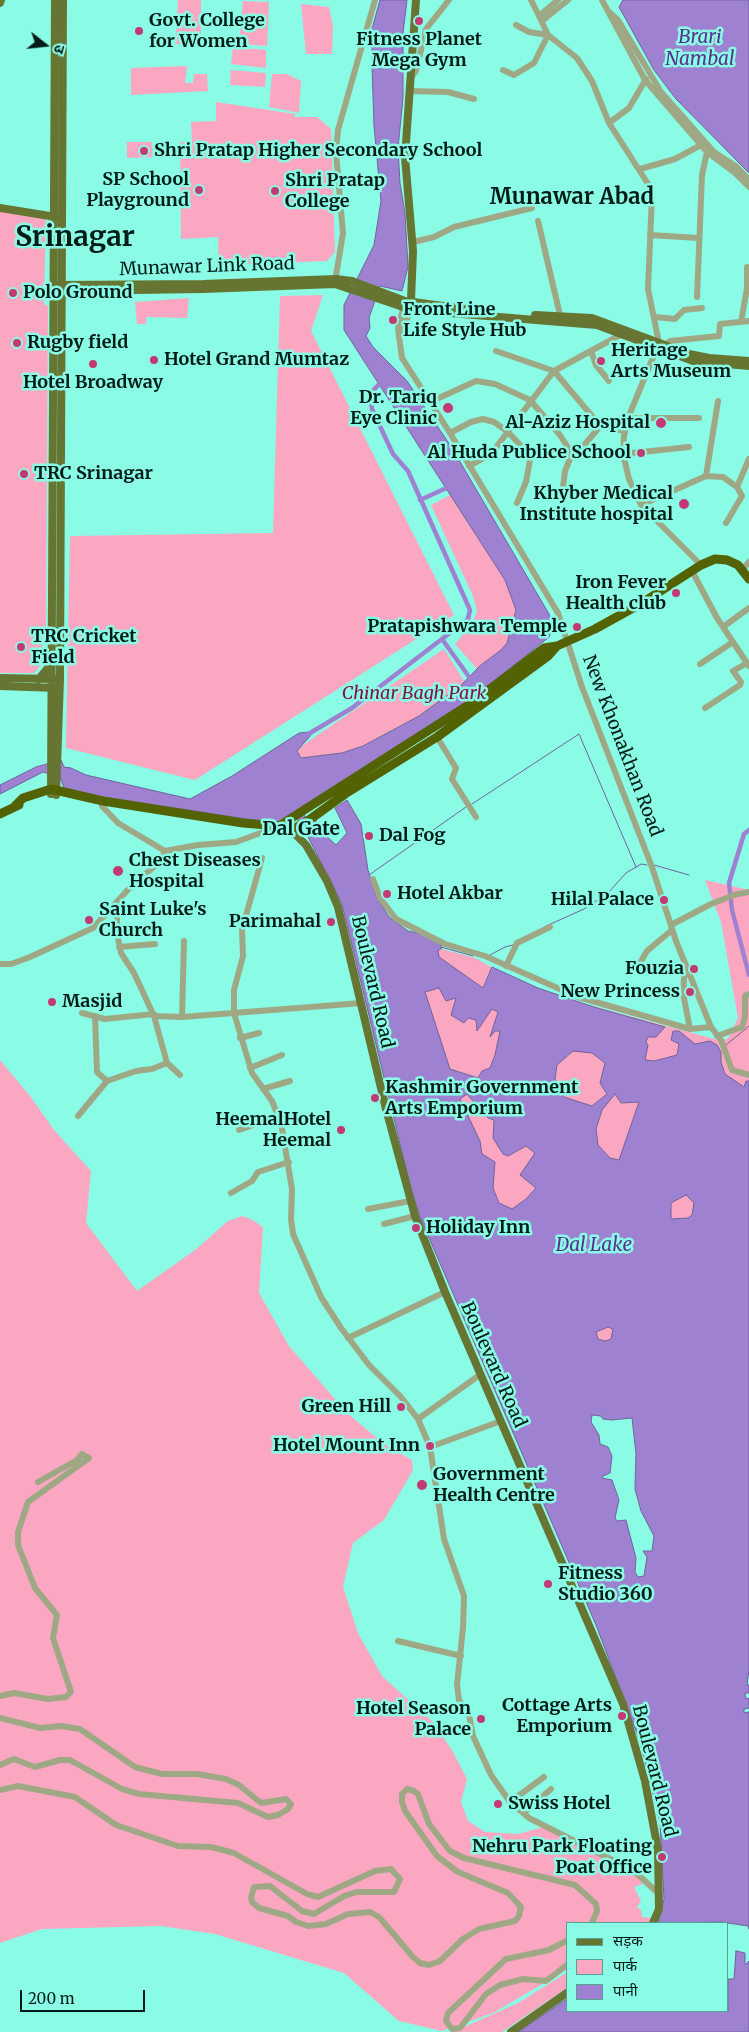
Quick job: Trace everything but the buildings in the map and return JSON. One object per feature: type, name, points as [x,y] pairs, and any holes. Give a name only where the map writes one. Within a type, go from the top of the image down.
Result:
[{"type":"highway","points":[[0,814],[54,789],[123,807],[266,830],[295,828],[309,820],[470,704],[544,648],[557,646],[568,641],[642,603],[701,565],[721,559],[733,562],[749,579]]},
{"type":"highway","points":[[54,789],[102,806],[273,826],[283,824],[437,737],[548,656],[557,646]]},
{"type":"main road","points":[[54,789],[58,288],[55,0]]},
{"type":"main road","points":[[56,679],[52,663],[63,0]]},
{"type":"main road","points":[[408,305],[412,275],[413,242],[405,166],[416,0]]},
{"type":"main road","points":[[0,208],[56,218]]},
{"type":"main road","name":"Munawar Link Road","points":[[58,288],[335,281],[351,284],[408,305]]},
{"type":"main road","points":[[408,305],[484,312],[560,315],[604,320],[700,363],[749,366]]},
{"type":"main road","points":[[408,305],[574,321],[597,325],[700,357],[749,361]]},
{"type":"main road","points":[[38,680],[52,663]]},
{"type":"main road","points":[[0,678],[56,679]]},
{"type":"main road","points":[[0,686],[56,688]]},
{"type":"main road","name":"Boulevard Road","points":[[283,824],[295,828],[306,845],[338,907],[415,1216],[445,1292],[623,1704],[638,1751],[658,1850],[660,1908],[654,1922]]},
{"type":"main road","points":[[511,2032],[566,1993]]},
{"type":"street","points":[[335,281],[343,233],[336,152],[338,130],[375,0]]},
{"type":"street","points":[[410,79],[416,71],[426,29],[449,0]]},
{"type":"street","points":[[503,70],[514,75],[529,67],[538,58],[548,35],[531,0]]},
{"type":"street","points":[[541,19],[547,9],[558,0]]},
{"type":"street","points":[[541,19],[568,0]]},
{"type":"street","points":[[602,0],[648,78],[700,145],[737,168],[749,180]]},
{"type":"street","points":[[516,25],[529,32],[548,35],[571,52],[581,64],[592,81],[609,122],[640,169],[652,195],[648,289],[660,345],[628,418],[623,454],[629,479],[641,505],[701,565]]},
{"type":"street","points":[[609,122],[629,108],[648,78]]},
{"type":"street","points":[[648,78],[709,151],[749,187]]},
{"type":"street","points":[[410,91],[448,92],[474,99]]},
{"type":"street","points":[[640,169],[675,159],[700,145]]},
{"type":"street","points":[[697,297],[702,175],[709,151]]},
{"type":"street","points":[[413,242],[434,237],[454,227],[532,208]]},
{"type":"street","points":[[538,221],[560,315]]},
{"type":"street","points":[[650,235],[698,238]]},
{"type":"street","points":[[741,322],[747,288],[747,267]]},
{"type":"street","name":"New Khonakhan Road","points":[[408,305],[399,337],[402,358],[450,433],[558,613],[582,687],[651,864],[672,928],[711,1027],[725,1050],[732,1070],[749,1075]]},
{"type":"street","points":[[655,317],[675,319],[684,310],[702,308]]},
{"type":"street","points":[[660,345],[670,340],[719,336],[720,324],[749,321]]},
{"type":"street","points":[[469,466],[487,457],[554,371],[622,334]]},
{"type":"street","points":[[496,351],[554,371],[600,425],[625,430]]},
{"type":"street","points":[[590,351],[596,365],[609,381]]},
{"type":"street","points":[[430,402],[482,380],[495,384],[530,400],[560,435],[572,454]]},
{"type":"street","points":[[706,476],[718,401]]},
{"type":"street","points":[[628,418],[699,418]]},
{"type":"street","points":[[450,433],[471,422],[483,420],[494,422],[507,431],[527,452],[530,460],[526,482],[517,503]]},
{"type":"street","points":[[560,512],[565,471],[572,454],[581,449],[600,425]]},
{"type":"street","points":[[623,454],[689,447]]},
{"type":"street","points":[[737,487],[749,459]]},
{"type":"street","points":[[641,505],[706,476],[723,477],[737,487],[742,496],[726,523]]},
{"type":"street","points":[[742,570],[749,562]]},
{"type":"street","points":[[692,571],[723,627],[748,665],[734,671],[741,682],[740,686],[705,708]]},
{"type":"street","points":[[723,627],[749,608]]},
{"type":"street","points":[[700,664],[734,642]]},
{"type":"street","points":[[437,737],[456,768],[452,779],[476,817]]},
{"type":"street","points":[[102,806],[118,823],[165,852]]},
{"type":"street","points":[[0,964],[24,959],[88,931],[134,883],[154,867],[165,852],[198,845],[236,842],[266,830]]},
{"type":"street","points":[[262,858],[242,930],[243,956],[234,990],[234,1013],[250,1068],[279,1116],[289,1162],[293,1234],[321,1297],[348,1338],[418,1419],[430,1447],[444,1539],[464,1596],[457,1684],[459,1700],[469,1715],[473,1736],[491,1775],[510,1802],[524,1813],[634,1871],[659,1894]]},
{"type":"street","points":[[373,879],[380,898],[392,916],[400,922],[445,944],[488,957],[578,998],[690,1029],[711,1027]]},
{"type":"street","points":[[637,968],[647,951],[672,928],[711,904],[734,894],[749,892]]},
{"type":"street","points":[[117,902],[119,947],[154,1015],[167,1063],[180,1074]]},
{"type":"street","points":[[506,966],[517,943],[550,927]]},
{"type":"street","points":[[182,1017],[184,941]]},
{"type":"street","points":[[119,947],[155,944]]},
{"type":"street","points":[[686,965],[682,993],[690,1029]]},
{"type":"street","points":[[719,1038],[742,1027],[748,994]]},
{"type":"street","points":[[82,1013],[104,1019],[154,1015],[182,1017],[362,1003]]},
{"type":"street","points":[[95,1016],[97,1072],[107,1081]]},
{"type":"street","points":[[240,1038],[259,1033]]},
{"type":"street","points":[[250,1068],[282,1055]]},
{"type":"street","points":[[78,1116],[107,1081],[167,1063]]},
{"type":"street","points":[[263,1089],[290,1081]]},
{"type":"street","points":[[239,1130],[279,1116]]},
{"type":"street","points":[[231,1193],[252,1181],[258,1172],[289,1162]]},
{"type":"street","points":[[368,1210],[410,1201]]},
{"type":"street","points":[[384,1224],[415,1216]]},
{"type":"street","points":[[348,1338],[445,1292]]},
{"type":"street","points":[[418,1419],[481,1374]]},
{"type":"street","points":[[430,1447],[501,1421]]},
{"type":"street","points":[[0,1696],[14,1693],[48,1699],[66,1697],[71,1692],[53,1638],[57,1615],[35,1588],[18,1545],[18,1532],[28,1502],[90,1458],[82,1454],[76,1460],[38,1482]]},
{"type":"street","points":[[398,1641],[460,1656]]},
{"type":"street","points":[[0,1718],[40,1728],[61,1726],[80,1729],[141,1769],[162,1774],[197,1774],[226,1779],[238,1785],[261,1803],[286,1799],[291,1804],[288,1809],[278,1815],[268,1816],[238,1803],[139,1794],[122,1789],[70,1760],[60,1760],[35,1767],[14,1759],[0,1765]]},
{"type":"street","points":[[510,1802],[544,1777]]},
{"type":"street","points":[[0,1790],[18,1786],[69,1795],[116,1825],[178,1846],[211,1847],[234,1853],[307,1894],[318,1897],[375,1871],[391,1869],[400,1879],[394,1892],[357,1892],[344,1896],[314,1914],[302,1911],[270,1886],[254,1887],[251,1898],[252,1902],[259,1908],[283,1914],[308,1926],[326,1924],[348,1914],[370,1912],[379,1917],[413,1957],[420,1963],[429,1965],[440,1961],[463,1939],[479,1929],[515,1921],[519,1916],[521,1907],[508,1893],[458,1872],[437,1856],[410,1818],[402,1802],[402,1794],[407,1789],[418,1794],[432,1830],[450,1851],[464,1858],[575,1885],[596,1904],[597,1911],[592,1922]]},
{"type":"street","points":[[524,1813],[551,1788]]},
{"type":"street","points":[[566,1941],[544,1952],[517,1955],[506,1959],[494,1968],[448,2013],[446,2021],[452,2029],[460,2028],[486,1994],[500,1984],[523,1979],[546,1981],[566,1966]]},
{"type":"green space","points":[[178,0],[201,0],[201,45],[175,44]]},
{"type":"green space","points":[[243,1],[269,2],[267,46],[239,44]]},
{"type":"green space","points":[[301,4],[329,7],[333,26],[332,54],[306,54]]},
{"type":"green space","points":[[233,47],[266,50],[266,68],[231,64]]},
{"type":"green space","points":[[187,66],[185,83],[193,83],[194,74],[207,74],[208,91],[131,95],[131,68]]},
{"type":"green space","points":[[231,70],[266,73],[265,87],[230,85]]},
{"type":"green space","points":[[272,74],[287,74],[301,81],[299,113],[269,107]]},
{"type":"green space","points":[[216,102],[295,114],[295,117],[317,117],[331,129],[335,252],[327,261],[219,265],[218,237],[181,239],[180,142],[192,142],[191,122],[216,121]]},
{"type":"green space","points":[[127,142],[152,142],[153,157],[127,158]]},
{"type":"green space","name":"TRC Srinagar","points":[[0,207],[46,214],[44,304],[48,306],[46,628],[42,630],[42,664],[34,673],[0,673]]},
{"type":"green space","points":[[323,295],[311,331],[454,615],[195,780],[66,748],[70,536],[273,533],[280,296]]},
{"type":"green space","points":[[189,298],[187,318],[146,317],[146,324],[137,324],[135,302]]},
{"type":"green space","name":"Chinar Bagh Park","points":[[450,495],[505,580],[516,610],[507,643],[477,669],[455,644],[472,624],[477,611],[473,596],[431,505]]},
{"type":"green space","name":"Chinar Bagh Park","points":[[444,649],[464,681],[460,686],[419,716],[363,746],[342,753],[300,758],[297,751],[306,743]]},
{"type":"green space","points":[[705,880],[749,890],[749,1515],[675,1382],[575,1383],[375,931],[475,958],[533,990],[722,1041],[728,1038],[738,1018],[721,922]]},
{"type":"green space","points":[[0,1060],[30,1096],[54,1130],[91,1171],[86,1223],[137,1291],[195,1250],[228,1221],[242,1216],[251,1219],[263,1227],[259,1293],[289,1346],[347,1413],[384,1444],[412,1460],[413,1470],[384,1520],[353,1543],[343,1587],[358,1633],[382,1676],[434,1723],[453,1752],[467,1779],[461,1802],[468,1821],[485,1832],[518,1834],[543,1827],[633,1873],[643,1884],[634,1887],[641,1901],[637,1907],[641,1910],[642,1917],[651,1918],[649,1922],[566,1922],[566,1970],[493,2013],[442,2031],[399,2021],[344,1973],[215,1934],[161,1926],[42,1929],[0,1943]]},
{"type":"green space","points":[[566,1973],[566,1988],[502,2032],[453,2032],[518,2003]]},
{"type":"water","name":"Dal Lake","points":[[380,0],[407,0],[403,33],[403,98],[398,148],[400,183],[405,213],[408,267],[402,291],[380,286],[369,318],[370,328],[366,336],[373,347],[407,381],[452,448],[549,614],[552,629],[549,637],[471,700],[302,811],[309,823],[315,819],[324,834],[336,845],[347,833],[335,808],[347,800],[361,824],[368,870],[376,896],[389,917],[408,931],[418,933],[440,944],[442,948],[438,951],[439,957],[483,988],[492,967],[538,988],[594,1007],[665,1027],[656,1037],[648,1037],[645,1060],[654,1061],[677,1055],[679,1044],[671,1040],[673,1031],[679,1031],[695,1044],[710,1041],[717,1045],[721,1052],[721,1062],[725,1074],[744,1087],[746,1081],[749,1081],[749,1670],[747,1685],[749,1685],[749,1693],[745,1693],[746,1699],[749,1698],[749,1708],[744,1709],[744,1713],[749,1712],[749,1929],[748,1926],[729,1922],[658,1922],[664,1899],[660,1822],[640,1742],[596,1625],[420,1217],[411,1189],[342,904],[303,827],[294,816],[276,823],[266,822],[76,793],[64,788],[60,777],[43,772],[0,794],[0,785],[36,767],[61,760],[64,767],[86,775],[190,799],[232,776],[299,733],[309,732],[311,735],[297,751],[301,758],[342,753],[363,746],[419,716],[460,686],[507,643],[516,610],[505,580],[344,330],[344,305],[374,245],[381,201],[374,126],[372,29]],"holes":[[[439,988],[446,1001],[456,998],[451,1015],[464,1023],[468,1018],[476,1020],[477,1031],[492,1009],[498,1012],[490,1037],[495,1031],[500,1031],[495,1055],[490,1068],[482,1071],[478,1078],[450,1069],[425,992]],[[573,1051],[592,1053],[605,1063],[600,1083],[607,1094],[592,1106],[564,1097],[555,1079],[557,1065]],[[467,1094],[488,1118],[494,1120],[493,1138],[503,1154],[508,1156],[526,1146],[535,1153],[520,1175],[536,1188],[526,1199],[512,1209],[499,1203],[493,1188],[495,1162],[482,1154],[480,1141],[460,1099]],[[615,1094],[621,1103],[639,1102],[619,1160],[610,1158],[598,1145],[596,1129],[602,1110]],[[686,1195],[694,1203],[692,1215],[688,1218],[671,1219],[671,1203]],[[608,1327],[613,1329],[611,1339],[605,1341],[598,1339],[596,1332]],[[592,1415],[611,1420],[632,1418],[636,1453],[635,1489],[641,1511],[654,1536],[652,1551],[643,1551],[647,1557],[644,1576],[638,1577],[635,1572],[636,1558],[626,1520],[617,1521],[615,1518],[619,1500],[612,1480],[602,1478],[610,1473],[612,1456],[608,1447],[600,1444],[599,1435],[591,1422]]]},
{"type":"water","name":"Brari Nambal","points":[[623,0],[749,0],[749,173],[676,99],[654,70],[619,7]]},
{"type":"water","points":[[736,1951],[745,1953],[745,1965],[749,1961],[749,2032],[518,2032],[566,1999],[566,2012],[729,2012],[729,1979],[734,1979]]},
{"type":"waterway","points":[[305,736],[352,708],[468,619],[470,610],[408,471],[393,454],[372,409],[370,394],[383,380]]},
{"type":"waterway","points":[[420,500],[451,486]]},
{"type":"waterway","points":[[442,639],[472,681]]},
{"type":"waterway","points":[[472,804],[579,734],[636,867]]},
{"type":"waterway","points":[[369,875],[466,807]]},
{"type":"waterway","points":[[749,830],[744,834],[729,883],[732,910],[749,975]]},
{"type":"waterway","points":[[544,927],[584,909],[608,893],[626,873],[641,864],[647,865]]},
{"type":"waterway","points":[[654,865],[689,875]]},
{"type":"waterway","points":[[490,955],[513,945]]},
{"type":"waterway","points":[[441,947],[473,956]]},
{"type":"waterway","points":[[726,1045],[749,1026]]},
{"type":"place","name":"Fitness Planet Mega Gym","points":[[419,21]]},
{"type":"place","name":"Govt. College for Women","points":[[139,31]]},
{"type":"place","name":"Shri Pratap Higher Secondary School","points":[[144,151]]},
{"type":"place","name":"SP School Playground","points":[[199,190]]},
{"type":"place","name":"Shri Pratap College","points":[[275,191]]},
{"type":"place","name":"Polo Ground","points":[[13,293]]},
{"type":"place","name":"Front Line Life Style Hub","points":[[393,320]]},
{"type":"place","name":"Rugby field","points":[[17,343]]},
{"type":"place","name":"Hotel Grand Mumtaz","points":[[154,360]]},
{"type":"place","name":"Heritage Arts Museum","points":[[601,361]]},
{"type":"place","name":"Hotel Broadway","points":[[93,364]]},
{"type":"place","name":"Dr. Tariq Eye Clinic","points":[[448,408]]},
{"type":"place","name":"Al-Aziz Hospital","points":[[661,423]]},
{"type":"place","name":"Al Huda Publice School","points":[[641,453]]},
{"type":"place","name":"TRC Srinagar","points":[[24,474]]},
{"type":"place","name":"Khyber Medical Institute hospital","points":[[684,504]]},
{"type":"place","name":"Iron Fever Health club","points":[[676,593]]},
{"type":"place","name":"Pratapishwara Temple","points":[[577,627]]},
{"type":"place","name":"TRC Cricket Field","points":[[21,647]]},
{"type":"place","name":"Dal Fog","points":[[369,836]]},
{"type":"place","name":"Chest Diseases Hospital","points":[[118,871]]},
{"type":"place","name":"Hotel Akbar","points":[[387,894]]},
{"type":"place","name":"Hilal Palace","points":[[664,900]]},
{"type":"place","name":"Saint Luke's Church","points":[[89,920]]},
{"type":"place","name":"Parimahal","points":[[331,922]]},
{"type":"place","name":"Fouzia","points":[[694,969]]},
{"type":"place","name":"New Princess","points":[[690,992]]},
{"type":"place","name":"Masjid","points":[[52,1002]]},
{"type":"place","name":"Kashmir Government Arts Emporium","points":[[375,1098]]},
{"type":"place","name":"HeemalHotel Heemal","points":[[341,1130]]},
{"type":"place","name":"Holiday Inn","points":[[416,1228]]},
{"type":"place","name":"Green Hill","points":[[401,1407]]},
{"type":"place","name":"Hotel Mount Inn","points":[[430,1446]]},
{"type":"place","name":"Government Health Centre","points":[[422,1485]]},
{"type":"place","name":"Fitness Studio 360","points":[[548,1584]]},
{"type":"place","name":"Cottage Arts Emporium","points":[[622,1716]]},
{"type":"place","name":"Hotel Season Palace","points":[[481,1719]]},
{"type":"place","name":"Swiss Hotel","points":[[498,1804]]},
{"type":"place","name":"Nehru Park Floating Poat Office","points":[[662,1857]]},
{"type":"district","name":"Munawar Abad","points":[[572,198]]},
{"type":"district","name":"Srinagar","points":[[75,238]]},
{"type":"district","name":"Dal Gate","points":[[301,830]]}]
